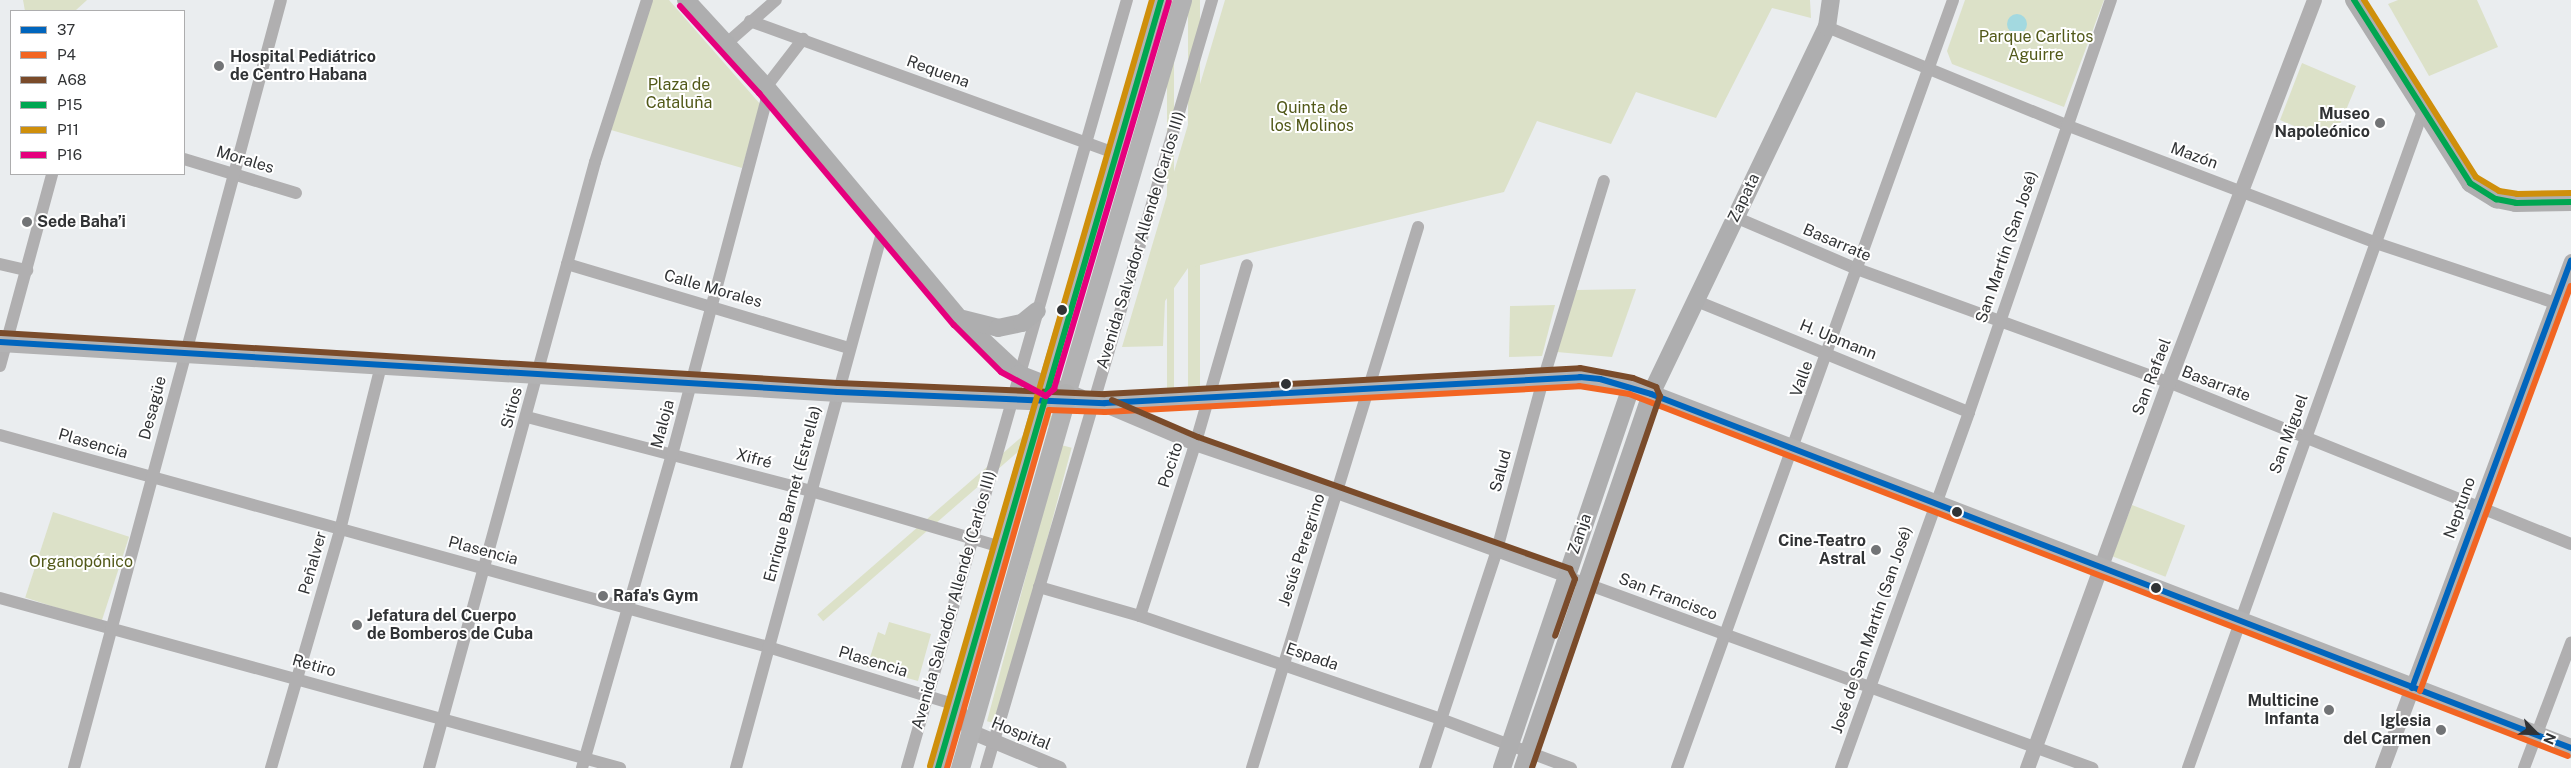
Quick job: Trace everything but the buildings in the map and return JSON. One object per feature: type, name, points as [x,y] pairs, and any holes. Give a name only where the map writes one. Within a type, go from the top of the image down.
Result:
[{"type":"main road","points":[[686,0],[766,87],[883,229],[960,318],[1019,374],[1044,394],[1063,405],[1580,377],[1631,386],[1792,450],[2571,748]]},
{"type":"main road","name":"Avenida Salvador Allende (Carlos III)","points":[[938,768],[1044,394],[1161,0]]},
{"type":"main road","name":"Avenida Salvador Allende (Carlos III)","points":[[960,768],[1063,405],[1182,0]]},
{"type":"main road","name":"Zapata","points":[[1651,394],[1694,300],[1827,27],[1831,0]]},
{"type":"main road","points":[[2354,0],[2470,183],[2484,194],[2516,203],[2571,202]]},
{"type":"main road","points":[[960,318],[998,328],[1022,323],[1037,312]]},
{"type":"main road","points":[[3,342],[183,355],[539,373],[838,392],[1012,400],[1044,394]]},
{"type":"main road","name":"Zanja","points":[[1502,768],[1631,386]]},
{"type":"main road","name":"Zanja","points":[[1523,768],[1651,394]]},
{"type":"street","name":"Desagüe","points":[[74,768],[183,355],[281,0]]},
{"type":"street","name":"Sitios","points":[[429,768],[527,417],[567,264],[647,0]]},
{"type":"street","points":[[727,43],[776,0]]},
{"type":"street","name":"Avenida Salvador Allende (Carlos III)","points":[[906,768],[1127,0]]},
{"type":"street","name":"Avenida Salvador Allende (Carlos III)","points":[[986,768],[1212,0]]},
{"type":"street","name":"Valle","points":[[1678,768],[1727,637],[1953,0]]},
{"type":"street","name":"San Martín (San José)","points":[[1934,504],[1969,412],[2066,125],[2111,0]]},
{"type":"street","name":"San Rafael","points":[[2027,768],[2168,382],[2243,191],[2314,0]]},
{"type":"street","name":"Requena","points":[[750,21],[1115,154]]},
{"type":"street","name":"Mazón","points":[[1827,27],[2066,125],[2376,243],[2555,303]]},
{"type":"street","points":[[766,87],[802,39]]},
{"type":"street","name":"Maloja","points":[[584,763],[672,455],[710,305],[766,101],[766,87]]},
{"type":"street","name":"San Miguel","points":[[2188,768],[2423,111]]},
{"type":"street","name":"Morales","points":[[185,159],[296,193]]},
{"type":"street","points":[[0,366],[3,342],[26,270],[52,175]]},
{"type":"street","name":"Salud","points":[[1425,768],[1496,553],[1543,380],[1604,180]]},
{"type":"street","name":"Basarrate","points":[[1735,217],[1856,269],[2168,382],[2571,544]]},
{"type":"street","name":"Jesús Peregrino","points":[[1252,768],[1282,664],[1338,493],[1418,227]]},
{"type":"street","name":"Enrique Barnet (Estrella)","points":[[736,768],[883,229]]},
{"type":"street","name":"Neptuno","points":[[2382,768],[2571,261]]},
{"type":"street","points":[[0,264],[26,270]]},
{"type":"street","name":"Calle Morales","points":[[567,264],[710,305],[849,348]]},
{"type":"street","name":"Pocito","points":[[1140,616],[1195,445],[1246,265]]},
{"type":"street","name":"H. Upmann","points":[[1694,300],[1969,412]]},
{"type":"street","name":"Peñalver","points":[[271,768],[340,530],[380,366]]},
{"type":"street","name":"San Francisco","points":[[1093,403],[1195,445],[1338,493],[1496,553],[2092,768]]},
{"type":"street","name":"Xifré","points":[[527,417],[811,491],[1001,547]]},
{"type":"street","name":"Plasencia","points":[[0,434],[151,478],[485,568],[629,610],[768,646],[956,705]]},
{"type":"street","name":"José de San Martín (San José)","points":[[1841,768],[1934,504]]},
{"type":"street","name":"Espada","points":[[1039,587],[1140,616],[1282,664],[1441,719],[1571,768]]},
{"type":"street","name":"Retiro","points":[[0,598],[444,719],[584,763],[620,768]]},
{"type":"street","points":[[2524,768],[2571,643]]},
{"type":"street","name":"Hospital","points":[[956,705],[970,732],[1058,768]]},
{"type":"green space","points":[[23,0],[87,0],[76,10],[25,10]]},
{"type":"green space","name":"Plaza de Cataluña","points":[[652,0],[669,0],[761,105],[742,168],[611,130]]},
{"type":"green space","points":[[1167,0],[1174,0],[1174,398],[1167,398]]},
{"type":"green space","points":[[1188,0],[1200,0],[1200,389],[1188,389]]},
{"type":"green space","name":"Quinta de los Molinos","points":[[1225,0],[1810,0],[1811,18],[1772,8],[1716,118],[1636,92],[1611,144],[1537,121],[1504,192],[1188,268],[1165,301],[1163,346],[1122,347]]},
{"type":"green space","name":"Parque Carlitos Aguirre","points":[[1965,0],[2104,0],[2064,107],[1952,64],[1947,51]]},
{"type":"green space","points":[[2398,0],[2477,0],[2498,47],[2429,76],[2388,4]]},
{"type":"green space","points":[[2302,63],[2356,86],[2336,134],[2327,131],[2324,139],[2280,120]]},
{"type":"green space","points":[[1636,289],[1612,357],[1557,352],[1576,290]]},
{"type":"green space","points":[[1555,305],[1542,356],[1509,357],[1510,306]]},
{"type":"green space","points":[[1049,413],[1055,420],[823,621],[817,614]]},
{"type":"green space","points":[[1061,445],[1072,448],[998,724],[987,721]]},
{"type":"green space","points":[[2132,505],[2185,525],[2166,577],[2112,556]]},
{"type":"green space","name":"Organopónico","points":[[53,512],[129,537],[101,622],[25,598]]},
{"type":"green space","points":[[889,622],[931,634],[918,681],[867,667],[878,632],[885,635]]},
{"type":"water","points":[[2013,14],[2021,14],[2027,20],[2027,28],[2021,34],[2013,34],[2007,28],[2007,20]]},
{"type":"transit line","name":"P11","points":[[930,766],[1152,0]]},
{"type":"transit line","name":"P15","points":[[938,768],[1161,0]]},
{"type":"transit line","name":"P15","points":[[2354,0],[2470,183],[2496,199],[2516,203],[2571,202]]},
{"type":"transit line","name":"P11","points":[[2364,0],[2476,177],[2499,191],[2517,194],[2571,193]]},
{"type":"transit line","name":"P16","points":[[680,6],[759,93],[954,325],[1001,372],[1046,396],[1054,389],[1169,2]]},
{"type":"transit line","name":"37","points":[[2412,688],[2571,261]]},
{"type":"transit line","name":"P4","points":[[2420,691],[2571,286]]},
{"type":"transit line","name":"A68","points":[[1,333],[838,383],[1105,394],[1580,368],[1633,378],[1656,387],[1660,396],[1532,768]]},
{"type":"transit line","name":"37","points":[[0,342],[838,392],[1105,403],[1580,377],[1600,379],[1651,394],[2571,748]]},
{"type":"transit line","name":"P4","points":[[947,768],[1049,410],[1105,412],[1579,386],[1629,394],[2568,756]]},
{"type":"transit line","name":"A68","points":[[1112,400],[1198,437],[1570,569],[1575,579],[1555,636]]},
{"type":"place","name":"Hospital Pediátrico de Centro Habana","points":[[219,66]]},
{"type":"place","name":"Museo Napoleónico","points":[[2380,123]]},
{"type":"place","name":"Sede Baha’i","points":[[27,222]]},
{"type":"place","name":"Cine-Teatro Astral","points":[[1876,550]]},
{"type":"place","name":"Rafa's Gym","points":[[603,596]]},
{"type":"place","name":"Jefatura del Cuerpo de Bomberos de Cuba","points":[[357,625]]},
{"type":"place","name":"Multicine Infanta","points":[[2329,710]]},
{"type":"place","name":"Iglesia del Carmen","points":[[2441,730]]}]
